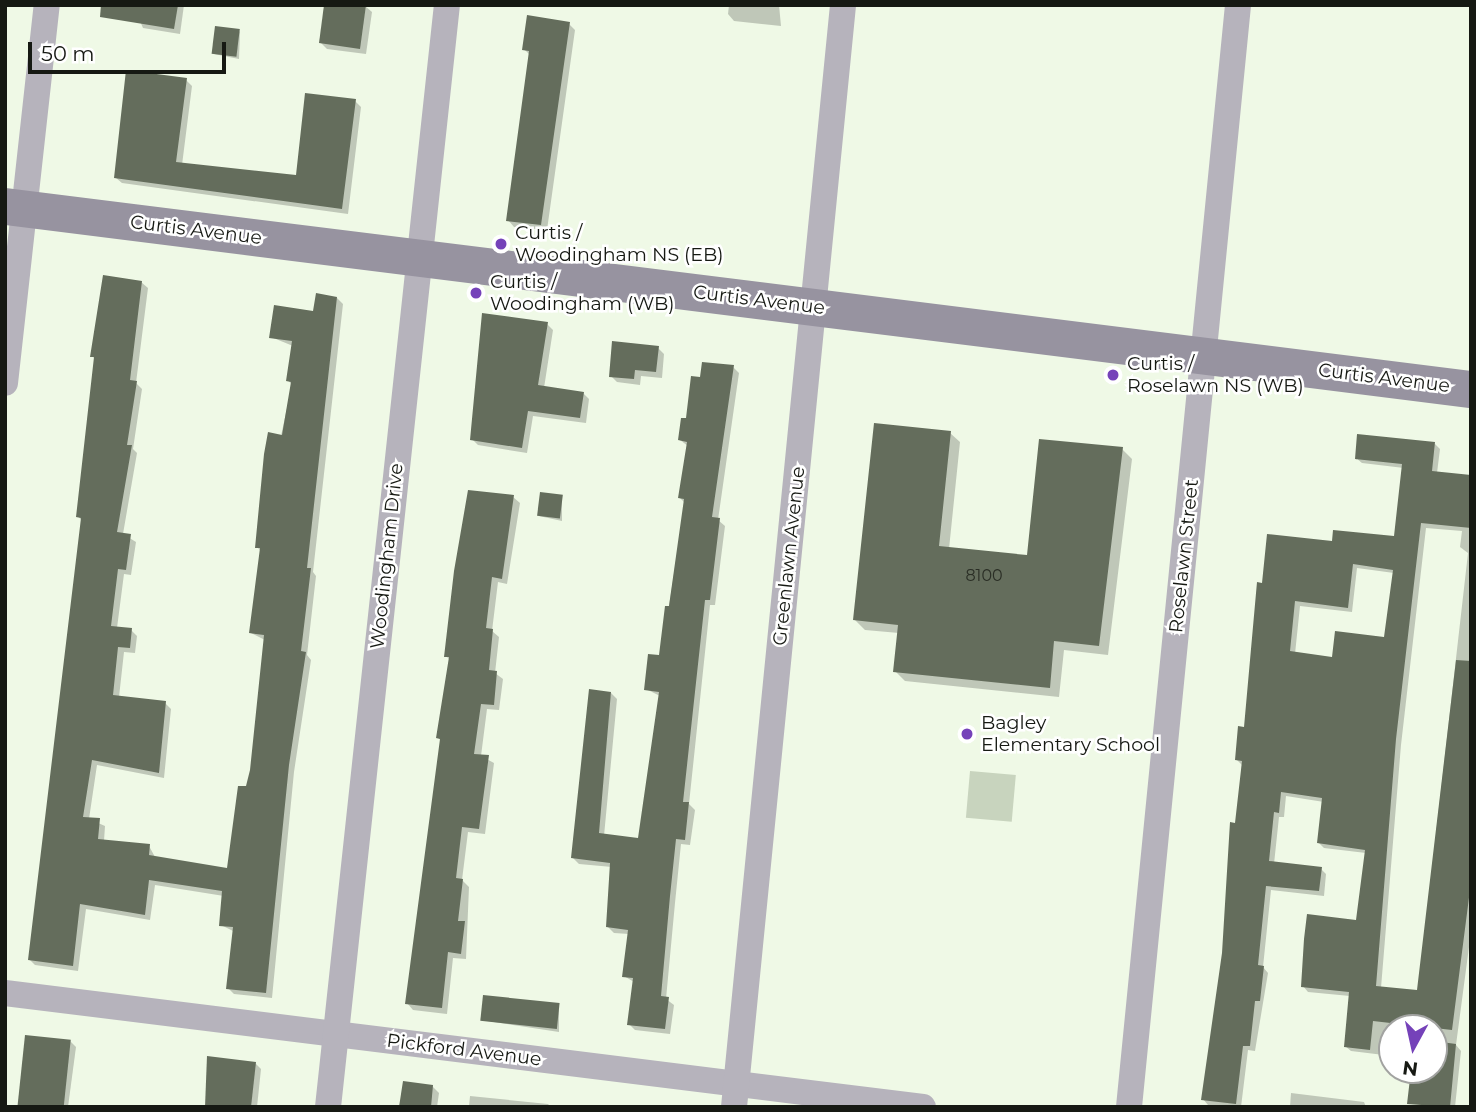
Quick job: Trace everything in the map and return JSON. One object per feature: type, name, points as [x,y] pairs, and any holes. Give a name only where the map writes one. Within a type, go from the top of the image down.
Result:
[{"type":"street","points":[[5,383],[15,208],[47,5]]},
{"type":"street","name":"Woodingham Drive","points":[[328,1107],[447,5]]},
{"type":"street","name":"Greenlawn Avenue","points":[[735,1095],[843,5]]},
{"type":"street","name":"Roselawn Street","points":[[1129,1107],[1238,5]]},
{"type":"street","name":"Curtis Avenue","points":[[15,208],[1471,389]]},
{"type":"street","name":"Pickford Avenue","points":[[5,993],[335,1034],[735,1095],[923,1107]]},
{"type":"green space","points":[[970,771],[1016,775],[1012,822],[966,818]]},
{"type":"building","points":[[101,5],[178,5],[174,29],[100,17]]},
{"type":"building","points":[[324,5],[366,5],[360,49],[319,43]]},
{"type":"building","points":[[527,15],[570,22],[541,225],[506,221],[529,51],[522,50]]},
{"type":"building","points":[[215,26],[240,29],[236,57],[212,54]]},
{"type":"building","points":[[126,70],[187,78],[176,162],[296,175],[305,93],[356,99],[342,209],[114,178]]},
{"type":"building","points":[[103,275],[142,281],[130,380],[137,381],[127,445],[132,445],[117,532],[131,534],[126,570],[118,569],[111,626],[132,628],[130,648],[118,647],[113,695],[166,701],[159,773],[92,760],[83,817],[100,818],[98,839],[150,844],[149,855],[227,868],[238,786],[246,786],[250,770],[264,635],[249,633],[260,548],[255,548],[264,454],[268,432],[282,435],[291,382],[286,381],[292,341],[269,338],[274,305],[313,311],[316,293],[337,297],[307,568],[311,568],[301,651],[306,652],[289,765],[266,993],[226,989],[233,927],[219,926],[222,891],[149,880],[145,915],[80,904],[73,966],[28,960],[81,518],[76,517],[94,357],[90,357]]},
{"type":"building","points":[[482,313],[548,322],[538,385],[584,392],[580,418],[528,411],[522,448],[470,440]]},
{"type":"building","points":[[612,341],[659,346],[656,372],[635,370],[634,379],[609,377]]},
{"type":"building","points":[[702,362],[734,365],[712,517],[720,518],[710,600],[705,600],[683,802],[689,802],[685,840],[676,839],[670,896],[661,996],[669,997],[665,1029],[627,1025],[633,978],[622,977],[628,930],[606,927],[610,863],[571,858],[589,689],[611,692],[599,833],[638,838],[659,692],[644,690],[648,654],[659,655],[665,606],[669,606],[684,499],[678,498],[687,442],[678,440],[681,418],[686,418],[691,376],[700,377]]},
{"type":"building","points":[[874,423],[951,431],[939,546],[1027,555],[1039,439],[1123,447],[1099,646],[1054,641],[1050,688],[893,672],[898,625],[853,620]]},
{"type":"building","points":[[1357,434],[1435,442],[1432,471],[1471,475],[1471,528],[1421,523],[1396,739],[1376,986],[1417,990],[1456,660],[1471,661],[1471,882],[1452,1030],[1448,1030],[1448,1014],[1378,1014],[1378,1022],[1373,1021],[1370,1050],[1344,1047],[1349,992],[1301,987],[1304,939],[1307,914],[1356,920],[1365,850],[1317,843],[1322,798],[1281,792],[1279,813],[1274,812],[1269,861],[1322,867],[1319,891],[1266,886],[1258,965],[1264,966],[1260,1001],[1255,1001],[1250,1046],[1243,1046],[1236,1104],[1201,1100],[1222,953],[1230,822],[1235,823],[1242,761],[1235,760],[1238,726],[1244,727],[1257,582],[1262,583],[1267,534],[1332,541],[1333,530],[1394,536],[1402,464],[1355,459]],"holes":[[[1353,564],[1393,570],[1384,637],[1335,631],[1332,657],[1290,651],[1295,601],[1348,608]]]},
{"type":"building","points":[[468,490],[514,495],[502,579],[492,577],[486,628],[493,629],[489,670],[497,671],[494,705],[481,704],[474,754],[489,755],[479,829],[462,827],[456,878],[463,879],[458,921],[465,921],[461,954],[448,952],[442,1008],[405,1004],[440,739],[436,738],[449,657],[444,657],[454,571]]},
{"type":"building","points":[[540,492],[563,495],[560,519],[537,516]]},
{"type":"building","points":[[483,995],[560,1003],[557,1029],[480,1021]]},
{"type":"building","points":[[25,1035],[71,1040],[64,1107],[17,1107]]},
{"type":"building","points":[[1448,1043],[1456,1044],[1450,1107],[1407,1104],[1409,1084],[1448,1084]]},
{"type":"building","points":[[207,1056],[256,1062],[251,1107],[205,1107]]},
{"type":"building","points":[[403,1081],[433,1085],[431,1107],[399,1107]]},
{"type":"place","name":"Curtis / Woodingham NS (EB)","points":[[501,244]]},
{"type":"place","name":"Curtis / Woodingham (WB)","points":[[476,293]]},
{"type":"place","name":"Curtis / Roselawn NS (WB)","points":[[1113,375]]},
{"type":"place","name":"Bagley Elementary School","points":[[967,734]]}]
